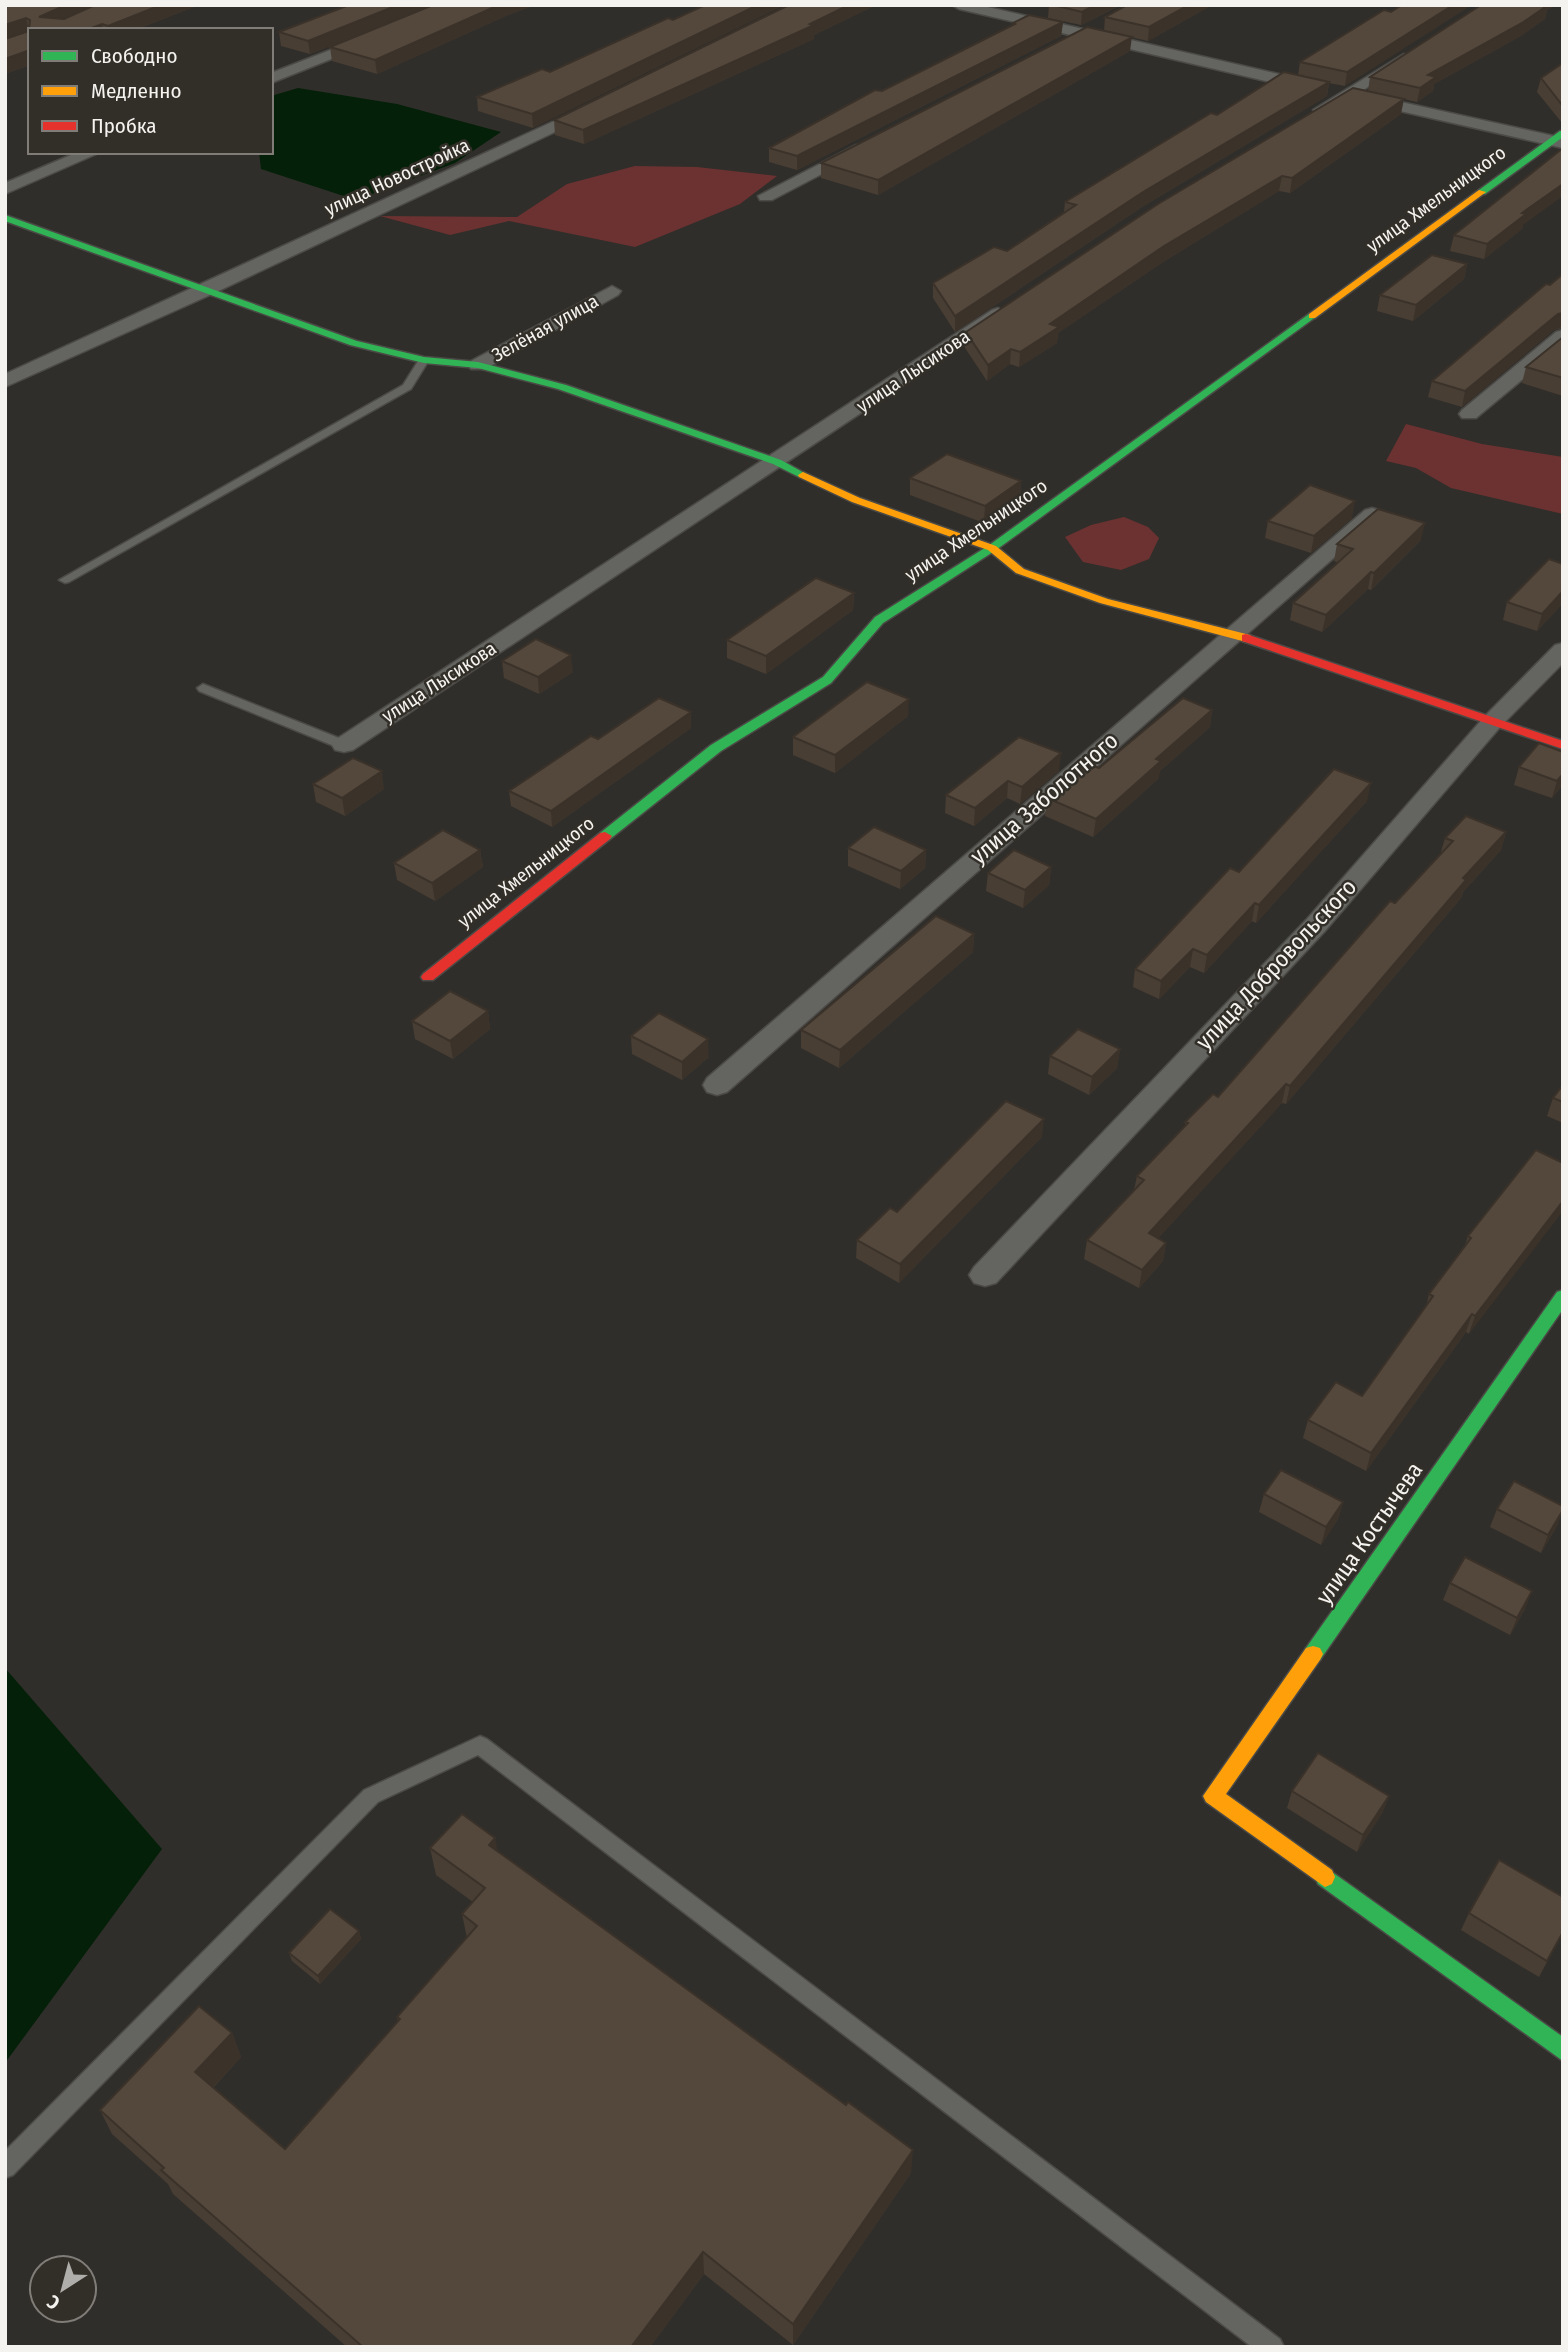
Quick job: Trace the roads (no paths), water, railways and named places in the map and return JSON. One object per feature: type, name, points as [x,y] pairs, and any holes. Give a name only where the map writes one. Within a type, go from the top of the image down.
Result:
[{"type":"street","points":[[959,5],[1086,32],[1346,94],[1559,139]]},
{"type":"street","points":[[1061,45],[1106,22]]},
{"type":"street","points":[[273,77],[381,34]]},
{"type":"street","points":[[1300,122],[1417,50]]},
{"type":"street","name":"улица Новостройка","points":[[5,381],[204,291],[604,102]]},
{"type":"street","name":"улица Хмельницкого","points":[[428,977],[716,748],[827,680],[879,620],[992,548],[1559,139]]},
{"type":"street","points":[[766,196],[864,146]]},
{"type":"street","points":[[5,189],[88,154]]},
{"type":"street","points":[[5,218],[204,291],[354,342],[424,360],[478,365],[562,387],[777,462],[856,500],[992,548],[1020,571],[1092,597],[1233,633],[1563,745]]},
{"type":"street","name":"Зелёная улица","points":[[478,365],[612,291]]},
{"type":"street","name":"улица Лысикова","points":[[344,745],[1010,306]]},
{"type":"street","points":[[1469,414],[1563,336]]},
{"type":"street","name":"улица Заболотного","points":[[717,1085],[1372,514]]},
{"type":"street","name":"улица Добровольского","points":[[985,1275],[1316,925],[1493,721],[1563,650]]},
{"type":"street","name":"улица Костычева","points":[[1563,1296],[1213,1796],[1563,2049]]},
{"type":"lane","points":[[65,580],[407,387],[424,360]]},
{"type":"lane","points":[[204,688],[344,745]]},
{"type":"lane","points":[[5,2167],[370,1796],[480,1745],[1272,2347]]}]
